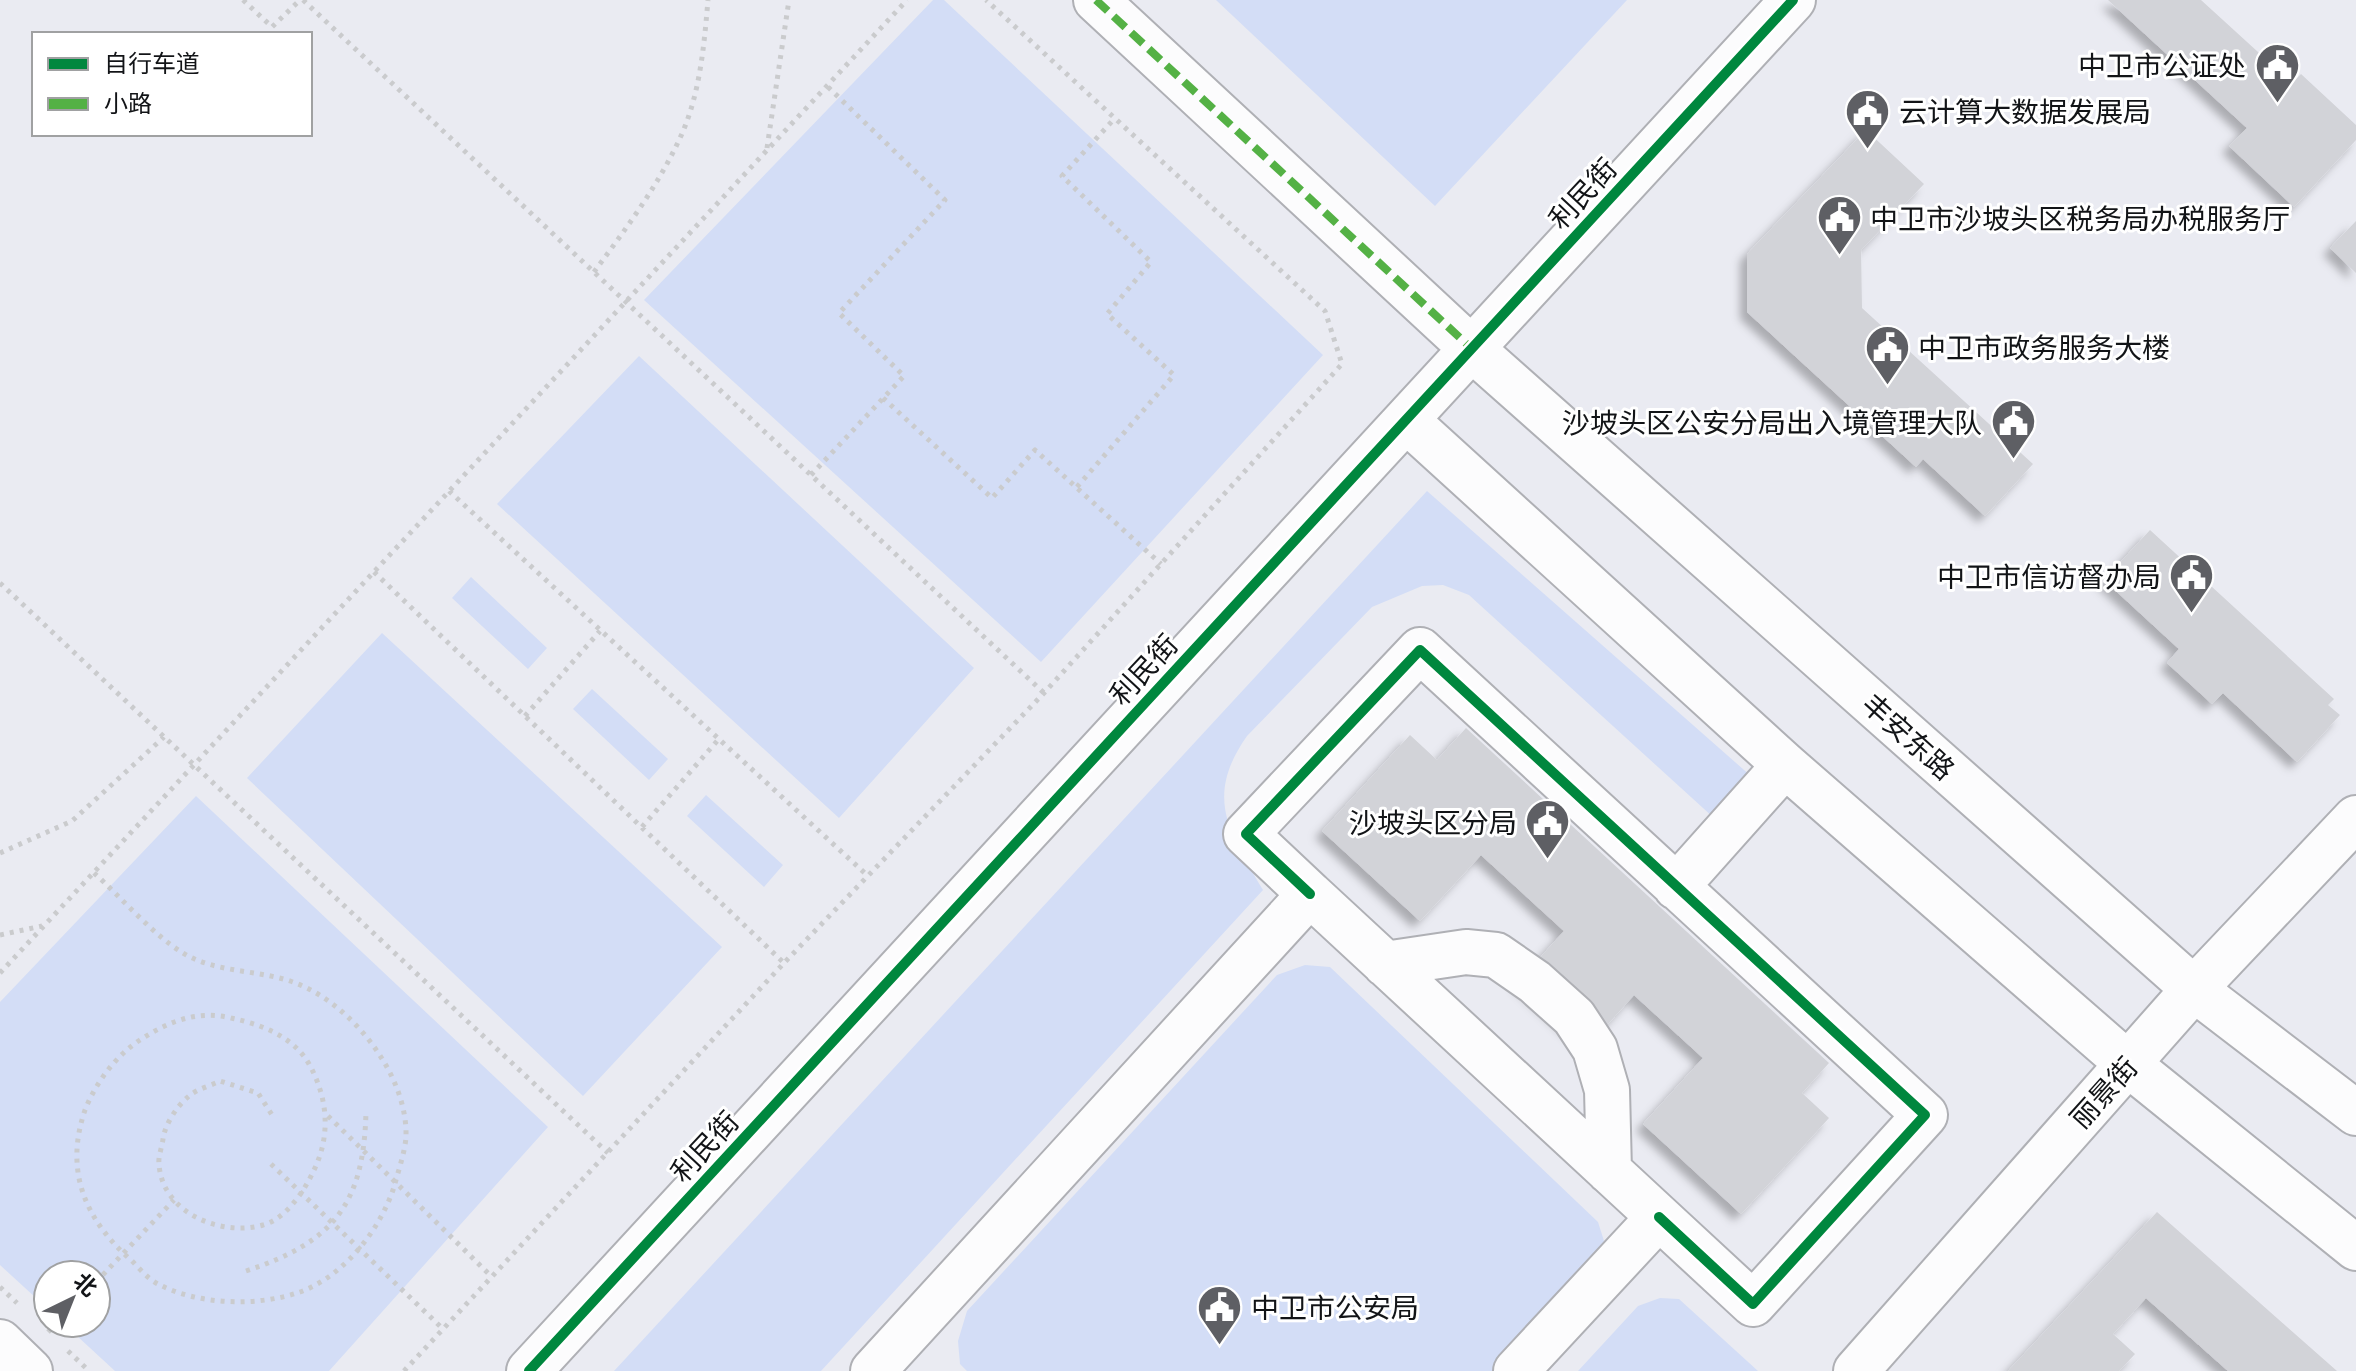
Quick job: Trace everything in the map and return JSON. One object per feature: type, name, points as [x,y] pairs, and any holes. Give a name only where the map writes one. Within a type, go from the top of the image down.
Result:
[{"type":"street","name":"丰安东路","points":[[1096,0],[1472,349],[2194,989],[2356,1113]]},
{"type":"street","name":"利民街","points":[[529,1371],[1793,0]]},
{"type":"street","points":[[1406,420],[1785,765],[2128,1064],[2356,1248]]},
{"type":"street","points":[[1420,650],[1676,887],[1925,1115],[1753,1304],[1246,834],[1420,650]]},
{"type":"street","points":[[1676,887],[1785,765]]},
{"type":"street","name":"丽景街","points":[[1856,1371],[2194,989],[2356,818]]},
{"type":"street","points":[[873,1371],[1310,894]]},
{"type":"street","points":[[1385,964],[1466,952],[1496,955],[1535,982],[1574,1017],[1595,1049],[1607,1090],[1609,1171]]},
{"type":"street","points":[[1516,1371],[1659,1217]]},
{"type":"street","points":[[0,1342],[30,1371]]},
{"type":"path","points":[[243,0],[272,27],[301,0],[1044,693]]},
{"type":"path","points":[[594,272],[636,214],[681,137],[702,63],[708,0]]},
{"type":"path","points":[[767,149],[789,0]]},
{"type":"path","points":[[0,973],[907,0]]},
{"type":"path","points":[[404,1371],[784,963],[1044,693],[1342,364],[1325,311],[986,0]]},
{"type":"path","points":[[811,475],[904,376],[839,313],[945,200],[827,86]]},
{"type":"path","points":[[1077,487],[1174,375],[1107,314],[1151,262],[1062,176],[1115,118]]},
{"type":"path","points":[[883,398],[992,498],[1035,450],[1161,564]]},
{"type":"path","points":[[449,491],[868,876]]},
{"type":"path","points":[[374,572],[784,963]]},
{"type":"path","points":[[0,583],[608,1153]]},
{"type":"path","points":[[525,716],[600,631]]},
{"type":"path","points":[[0,853],[72,821],[164,737]]},
{"type":"path","points":[[642,827],[718,740]]},
{"type":"path","points":[[94,873],[182,953],[207,964],[298,984],[342,1009],[375,1046],[395,1085],[406,1136],[387,1208],[359,1249],[336,1270],[301,1291],[251,1302],[201,1298],[156,1283],[123,1254],[96,1222],[78,1186],[76,1135],[92,1092],[126,1049],[173,1019],[218,1015],[267,1026],[307,1060],[327,1116],[322,1153],[303,1194],[266,1225],[215,1226],[192,1216],[174,1200],[158,1166],[165,1126],[189,1096],[220,1081],[258,1093],[274,1118]]},
{"type":"path","points":[[0,935],[44,925]]},
{"type":"path","points":[[246,1271],[284,1259],[309,1245],[345,1207],[358,1183],[365,1149],[366,1111]]},
{"type":"path","points":[[327,1116],[365,1149],[492,1277]]},
{"type":"path","points":[[271,1164],[443,1329]]},
{"type":"path","points":[[112,1265],[174,1200]]},
{"type":"shaded area","points":[[933,0],[944,0],[1323,355],[1041,662],[644,300]]},
{"type":"shaded area","points":[[1216,0],[1627,0],[1435,206]]},
{"type":"shaded area","points":[[639,356],[974,668],[839,818],[497,504]]},
{"type":"shaded area","points":[[1427,491],[1752,777],[1714,818],[1469,595],[1443,585],[1422,586],[1372,607],[1247,736],[1234,758],[1224,797],[1226,814],[1240,850],[1263,890],[821,1371],[614,1371]]},
{"type":"shaded area","points":[[471,577],[547,648],[528,669],[452,598]]},
{"type":"shaded area","points":[[382,633],[722,947],[583,1096],[247,778]]},
{"type":"shaded area","points":[[592,689],[668,759],[649,780],[573,709]]},
{"type":"shaded area","points":[[706,795],[783,865],[764,887],[687,816]]},
{"type":"shaded area","points":[[196,796],[548,1127],[329,1371],[115,1371],[80,1339],[112,1339],[112,1259],[32,1259],[32,1294],[0,1265],[0,1002]]},
{"type":"shaded area","points":[[1305,965],[1330,967],[1598,1222],[1604,1241],[1599,1262],[1496,1371],[967,1371],[960,1364],[958,1341],[967,1311],[1277,975]]},
{"type":"shaded area","points":[[1660,1298],[1679,1299],[1758,1371],[1578,1371],[1638,1306]]},
{"type":"building","name":"中卫市公证处","points":[[2108,0],[2201,0],[2292,83],[2301,74],[2356,125],[2356,140],[2294,207],[2229,146],[2247,128]]},
{"type":"building","name":"中卫市政务服务大楼","points":[[1866,130],[1924,184],[1861,250],[1862,308],[2033,464],[1985,516],[1923,459],[1916,467],[1747,312],[1747,254]]},
{"type":"building","points":[[2356,221],[2356,273],[2330,248]]},
{"type":"building","name":"中卫市信访督办局","points":[[2150,530],[2334,699],[2328,705],[2340,715],[2297,762],[2223,693],[2212,704],[2167,663],[2179,649],[2104,580]]},
{"type":"building","points":[[1466,728],[1829,1063],[1802,1093],[1829,1118],[1741,1214],[1643,1124],[1703,1058],[1634,995],[1589,1045],[1519,981],[1564,931],[1481,855],[1420,921],[1322,831],[1410,735],[1437,760]]},
{"type":"building","points":[[2157,1212],[2337,1371],[2228,1371],[2146,1298],[2113,1334],[2135,1354],[2119,1371],[2008,1371]]},
{"type":"marked path","points":[[1096,0],[1472,349]]},
{"type":"cycle path","points":[[529,1371],[1793,0]]},
{"type":"cycle path","points":[[1310,894],[1246,834],[1420,650],[1925,1115],[1753,1304],[1659,1217]]},
{"type":"place","name":"中卫市公证处","points":[[2277,104]]},
{"type":"place","name":"云计算大数据发展局","points":[[1868,150]]},
{"type":"place","name":"中卫市沙坡头区税务局办税服务厅","points":[[1839,257]]},
{"type":"place","name":"中卫市政务服务大楼","points":[[1887,386]]},
{"type":"place","name":"沙坡头区公安分局出入境管理大队","points":[[2013,461]]},
{"type":"place","name":"中卫市信访督办局","points":[[2192,615]]},
{"type":"place","name":"沙坡头区分局","points":[[1548,861]]},
{"type":"place","name":"中卫市公安局","points":[[1220,1346]]}]
